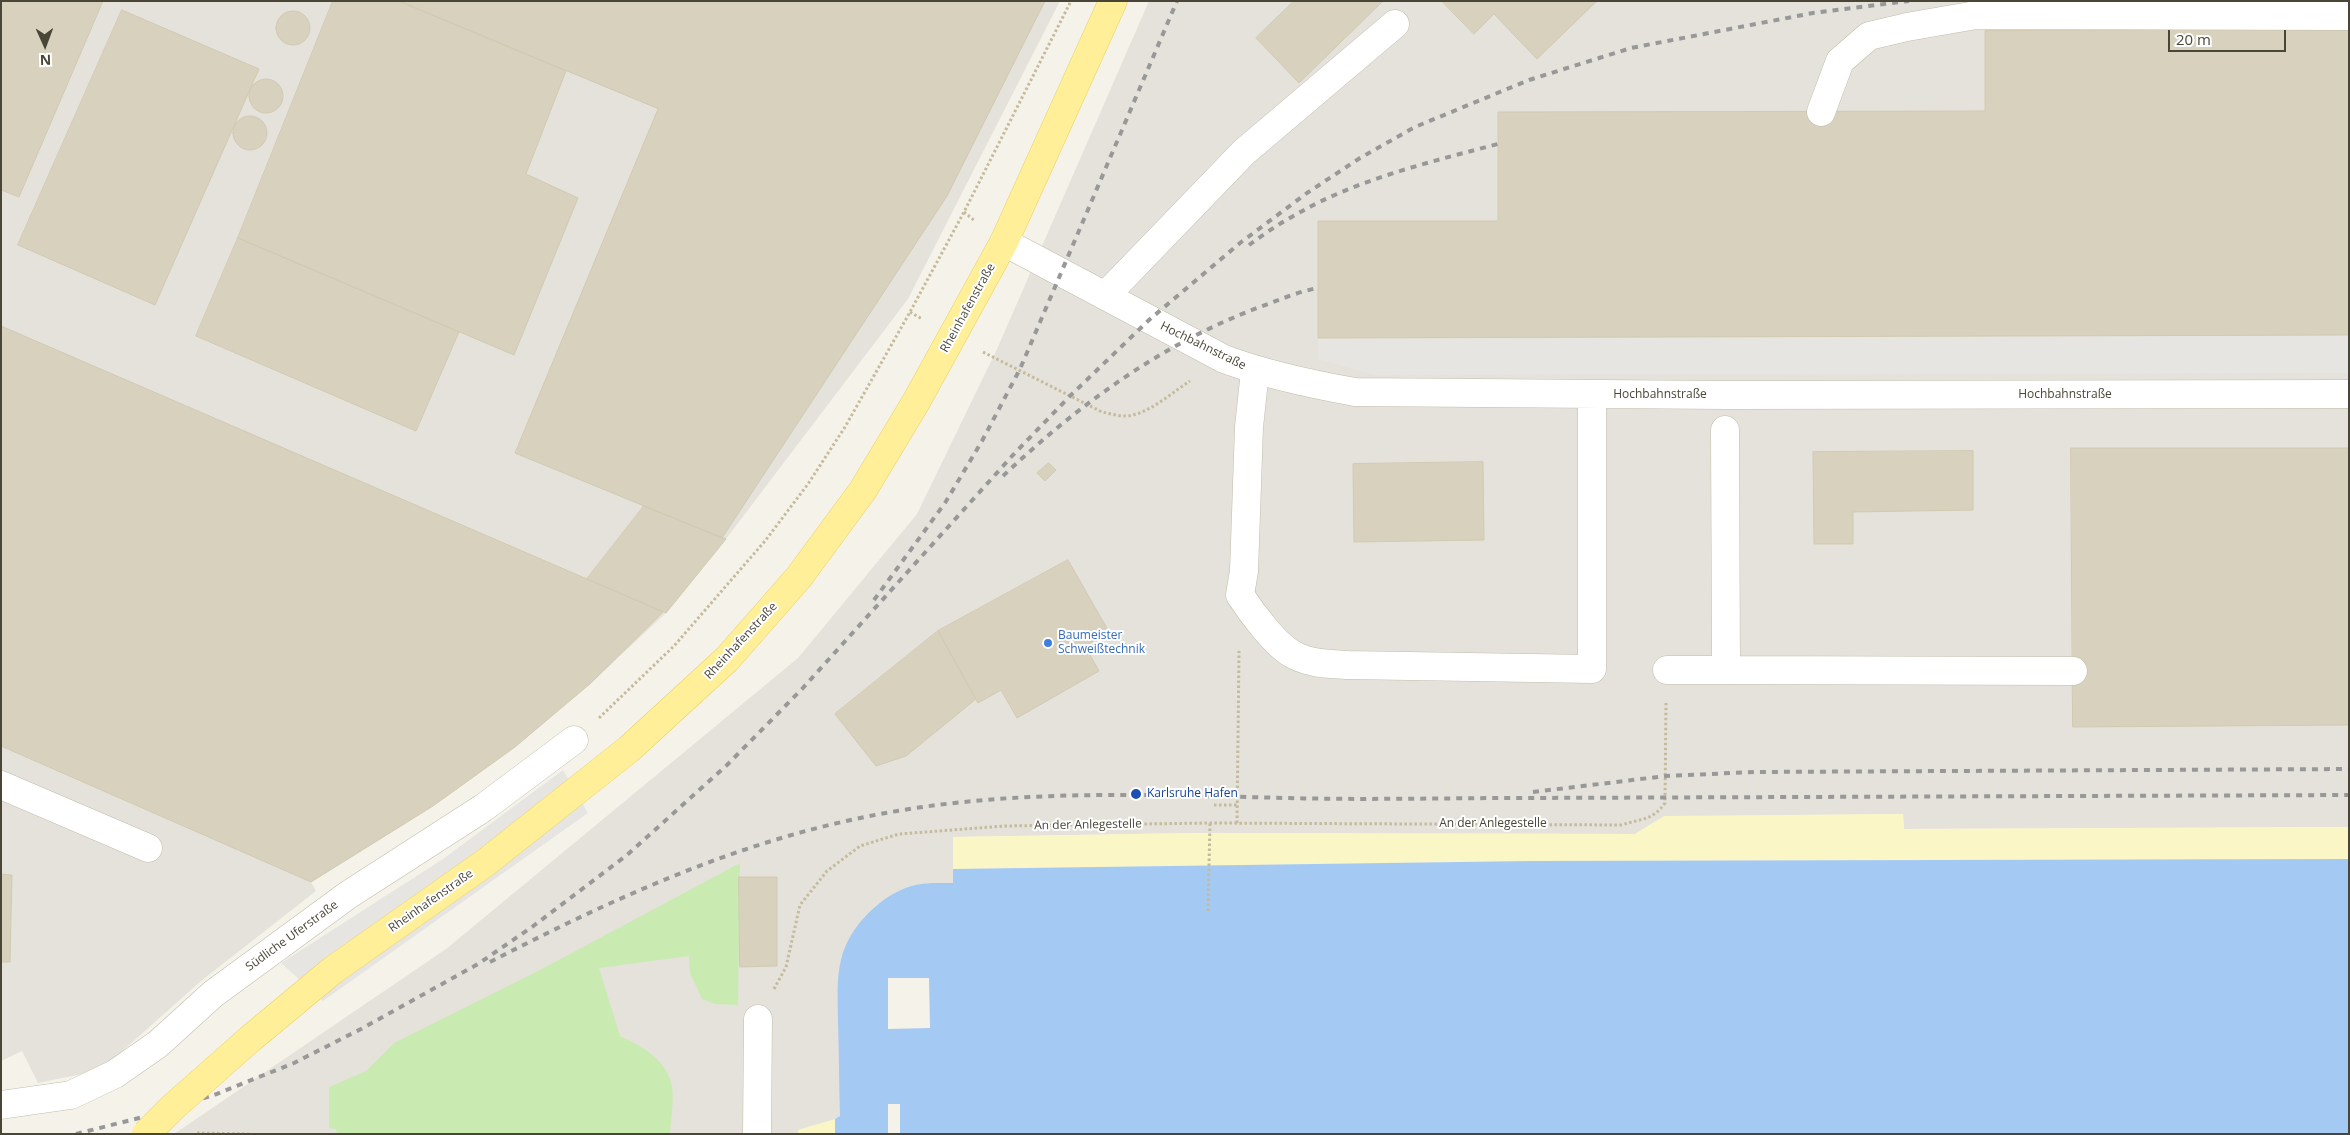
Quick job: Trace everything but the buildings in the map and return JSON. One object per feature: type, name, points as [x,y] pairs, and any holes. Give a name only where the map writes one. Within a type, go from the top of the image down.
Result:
[{"type":"main road","name":"Rheinhafenstraße","points":[[146,1134],[172,1107],[318,983],[485,863],[629,749],[727,659],[799,577],[852,506],[916,402],[1004,242],[1113,1]]},
{"type":"street","points":[[1821,112],[1840,61],[1869,36],[1907,27],[1976,15],[2349,16]]},
{"type":"street","points":[[1106,295],[1244,152],[1395,24]]},
{"type":"street","name":"Hochbahnstraße","points":[[1004,242],[1224,359],[1256,371],[1303,383],[1355,392],[1592,394],[2349,394]]},
{"type":"street","points":[[1256,371],[1249,427],[1244,571],[1240,595],[1258,621],[1293,655],[1318,663],[1592,669],[1592,394]]},
{"type":"street","points":[[1725,430],[1726,670]]},
{"type":"street","points":[[1667,670],[2073,671]]},
{"type":"street","name":"Südliche Uferstraße","points":[[1,1105],[71,1096],[115,1074],[158,1044],[213,994],[348,895],[483,808],[574,740]]},
{"type":"street","points":[[1,785],[148,848]]},
{"type":"street","points":[[757,1134],[758,1019]]},
{"type":"path","points":[[574,740],[674,646],[765,541],[808,484],[845,427],[910,312],[964,212],[1071,1]]},
{"type":"path","points":[[910,312],[952,337],[1020,369],[1086,404],[1118,416],[1133,415],[1146,409],[1224,359]]},
{"type":"path","points":[[1237,823],[1240,595]]},
{"type":"path","name":"An der Anlegestelle","points":[[758,1019],[786,967],[800,905],[827,871],[860,846],[899,834],[1005,826],[1210,823],[1622,825],[1640,819],[1647,819],[1653,816],[1665,803],[1667,670]]},
{"type":"path","points":[[1214,805],[1237,805]]},
{"type":"path","points":[[1208,912],[1210,823]]},
{"type":"path","points":[[192,1133],[251,1134]]},
{"type":"shaded area","points":[[1,1],[1060,1],[908,299],[726,539],[666,613],[591,683],[515,747],[433,806],[311,882],[316,891],[201,981],[111,1061],[87,1073],[38,1083],[22,1051],[1,1061]]},
{"type":"shaded area","points":[[1149,1],[2349,1],[2349,827],[1904,829],[1903,814],[1724,816],[1650,825],[1635,834],[1196,833],[954,837],[953,883],[930,883],[910,886],[876,905],[863,918],[840,1116],[835,1119],[835,1134],[174,1134],[446,949],[798,658],[917,514],[997,349]]},
{"type":"shaded area","points":[[2349,335],[2349,373],[1376,375],[1318,359],[1318,338]]},
{"type":"shaded area","points":[[563,770],[588,813],[323,1001],[281,963],[443,859]]},
{"type":"green space","points":[[740,863],[738,1005],[715,1004],[702,999],[690,973],[689,956],[599,968],[620,1036],[651,1054],[668,1074],[673,1094],[670,1134],[337,1134],[336,1129],[329,1128],[329,1087],[366,1071],[394,1043],[538,971]]},
{"type":"sand","points":[[1903,814],[1904,829],[2349,827],[2349,859],[1532,861],[953,869],[953,837],[1196,833],[1635,834],[1664,816]]},
{"type":"sand","points":[[835,1119],[835,1134],[798,1134],[798,1130]]},
{"type":"water","points":[[2349,859],[2349,1134],[835,1134],[835,1119],[840,1116],[838,983],[839,968],[845,948],[858,925],[876,906],[899,891],[911,886],[953,883],[953,869],[1532,861]]},
{"type":"pier","points":[[888,978],[929,978],[930,1028],[888,1029]]},
{"type":"pier","points":[[888,1104],[900,1104],[900,1134],[888,1134]]},
{"type":"railway","points":[[874,600],[945,503],[982,441],[1020,369],[1177,1]]},
{"type":"railway","points":[[76,1134],[143,1117],[214,1095],[294,1063],[361,1029],[478,964],[532,927],[627,855],[727,765],[802,689],[1013,455],[1070,396],[1149,320],[1240,243],[1307,193],[1360,158],[1415,127],[1529,80],[1631,48],[1813,13],[1909,1]]},
{"type":"railway","points":[[1249,245],[1291,217],[1344,191],[1369,181],[1447,157],[1498,144]]},
{"type":"railway","points":[[1003,476],[1032,449],[1094,399],[1160,355],[1231,319],[1293,295],[1318,288]]},
{"type":"railway","points":[[1533,792],[1666,776],[1754,772],[2349,769]]},
{"type":"railway","points":[[490,962],[638,891],[688,870],[791,835],[897,811],[994,799],[1091,795],[1316,799],[2349,795]]},
{"type":"place","name":"Baumeister Schweißtechnik","points":[[1048,643]]},
{"type":"place","name":"Karlsruhe Hafen","points":[[1136,794]]}]
